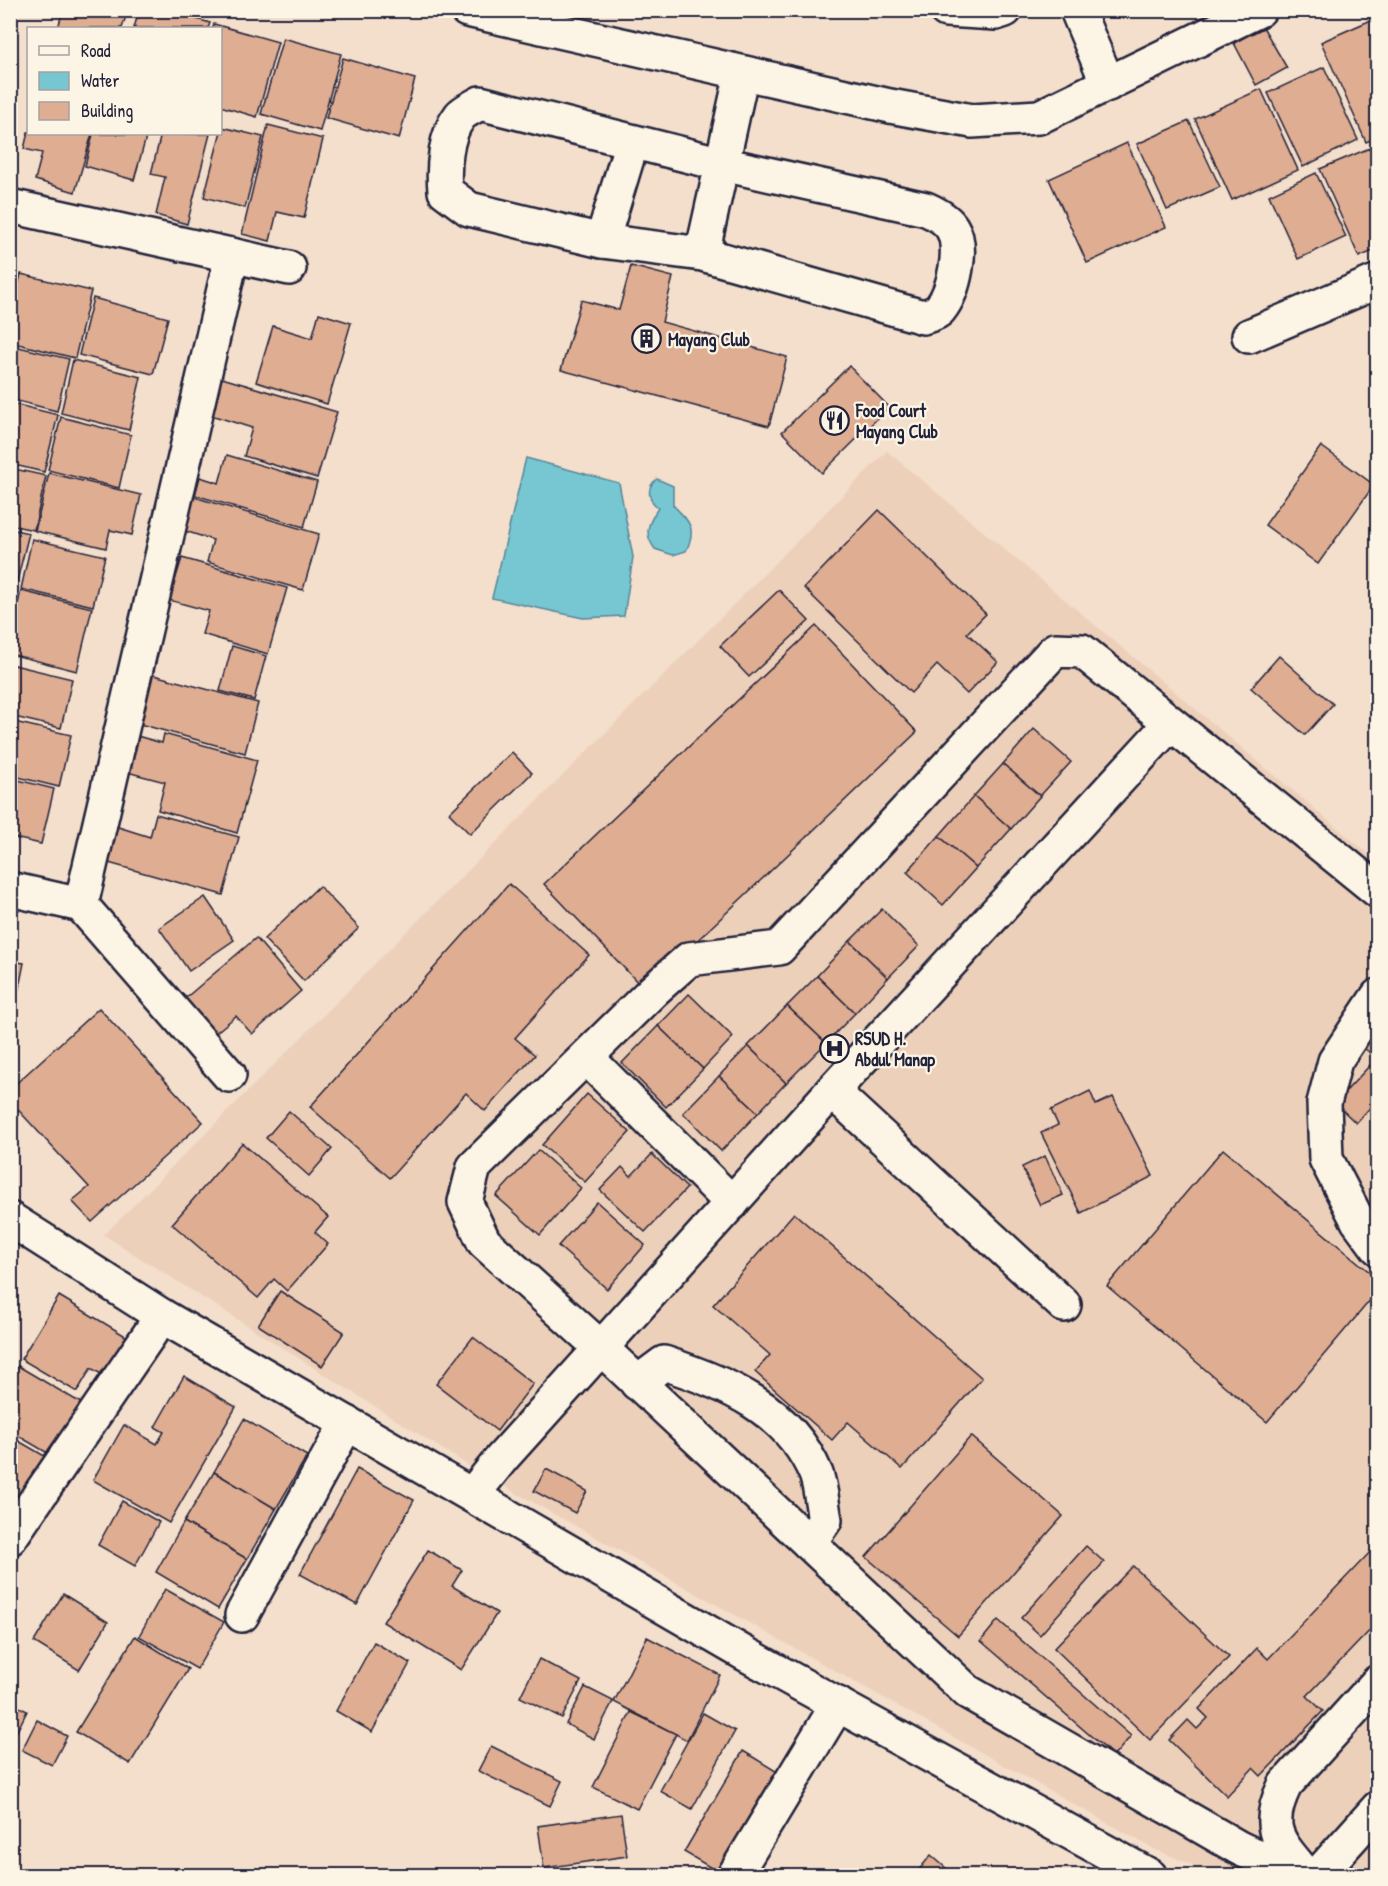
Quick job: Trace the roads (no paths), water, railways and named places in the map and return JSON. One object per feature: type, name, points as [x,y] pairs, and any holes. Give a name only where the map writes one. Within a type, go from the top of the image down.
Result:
[{"type":"street","points":[[468,10],[742,74],[972,121],[1039,117],[1259,10]]},
{"type":"street","points":[[946,10],[996,13],[1005,10]]},
{"type":"street","points":[[1077,10],[1108,84]]},
{"type":"street","points":[[702,254],[742,74]]},
{"type":"street","points":[[480,103],[632,142],[926,209],[938,215],[953,228],[959,256],[949,293],[939,311],[923,317],[702,254],[602,241],[469,209],[446,191],[443,171],[449,140],[460,115],[480,103]]},
{"type":"street","points":[[602,241],[632,142]]},
{"type":"street","points":[[10,206],[290,268]]},
{"type":"street","points":[[81,905],[232,255]]},
{"type":"street","points":[[1249,336],[1377,281]]},
{"type":"street","points":[[1299,1875],[1239,1848],[968,1692],[601,1348],[484,1242],[465,1202],[474,1167],[587,1059],[654,990],[689,960],[779,948],[1055,650],[1082,651],[1377,891]]},
{"type":"street","points":[[472,1495],[832,1091],[1170,724]]},
{"type":"street","points":[[10,888],[81,905],[229,1075]]},
{"type":"street","points":[[1377,996],[1335,1061],[1324,1103],[1326,1160],[1358,1221],[1377,1248]]},
{"type":"street","points":[[587,1059],[732,1203]]},
{"type":"street","points":[[832,1091],[1064,1305]]},
{"type":"street","points":[[10,1219],[162,1316],[472,1495],[838,1704],[1150,1875]]},
{"type":"street","points":[[10,1538],[162,1316]]},
{"type":"street","points":[[637,1383],[664,1363],[712,1378],[757,1401],[793,1435],[816,1475],[825,1520],[809,1543]]},
{"type":"street","points":[[242,1615],[347,1423]]},
{"type":"street","points":[[1307,1875],[1276,1836],[1273,1822],[1278,1799],[1285,1785],[1377,1682]]},
{"type":"street","points":[[734,1875],[838,1704]]},
{"type":"street","points":[[1317,1875],[1377,1808]]},
{"type":"water","points":[[526,458],[619,483],[633,557],[624,616],[583,618],[492,598]]},
{"type":"water","points":[[657,479],[673,486],[673,505],[690,526],[691,536],[686,551],[673,555],[655,549],[649,538],[649,524],[658,508],[652,501],[650,490]]},
{"type":"place","name":"Mayang Club","points":[[647,339]]},
{"type":"place","name":"Food Court Mayang Club","points":[[835,420]]},
{"type":"place","name":"RSUD H. Abdul Manap","points":[[834,1048]]}]
